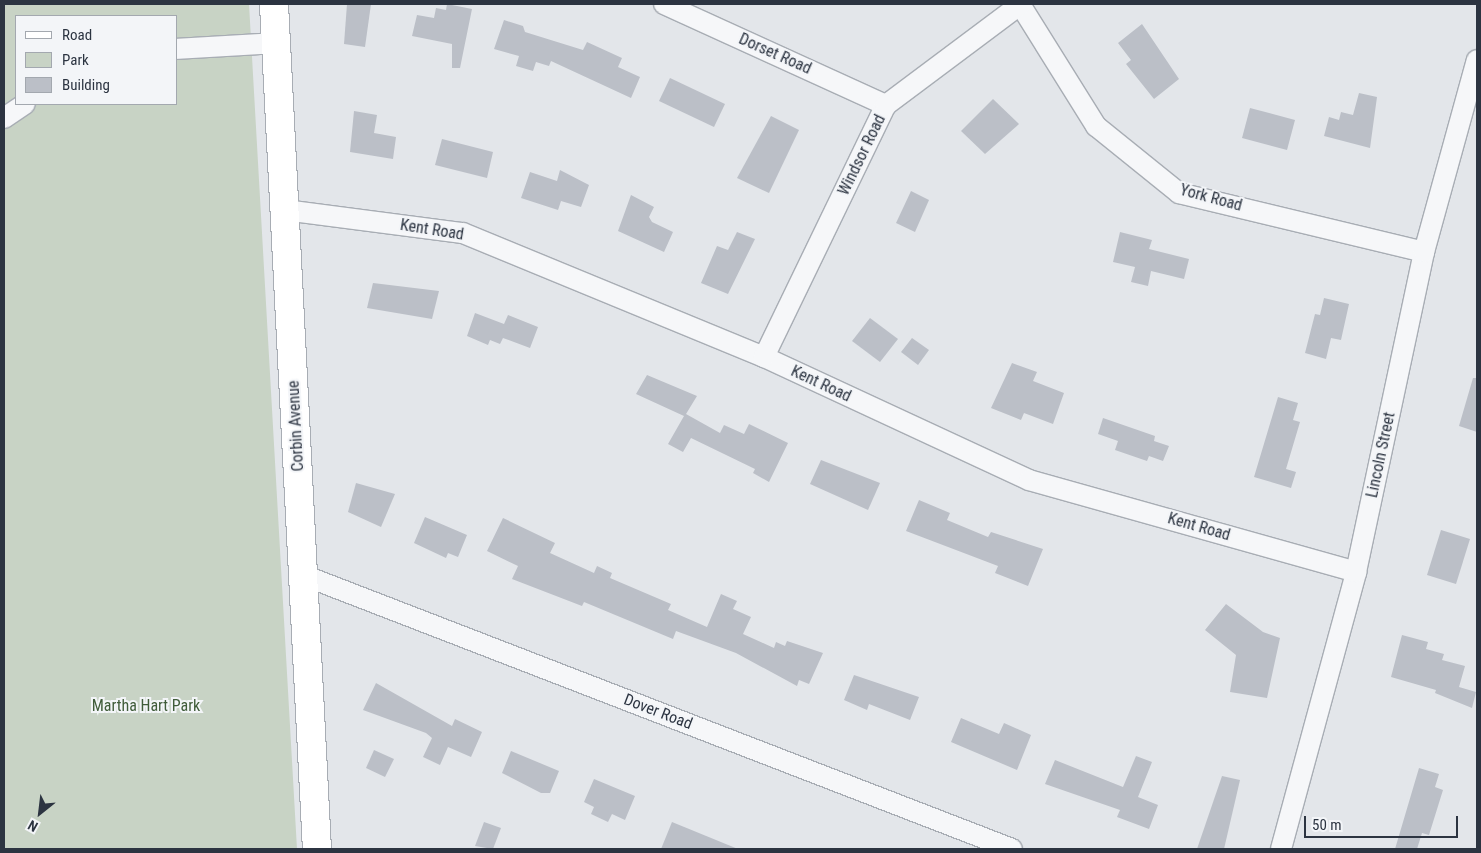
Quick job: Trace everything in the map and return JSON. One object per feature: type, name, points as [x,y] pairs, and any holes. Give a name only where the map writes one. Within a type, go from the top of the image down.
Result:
[{"type":"main road","name":"Corbin Avenue","points":[[274,4],[317,849]]},
{"type":"street","name":"Dorset Road","points":[[664,4],[886,105]]},
{"type":"street","name":"Windsor Road","points":[[764,357],[886,105],[1021,5]]},
{"type":"street","name":"York Road","points":[[1021,5],[1096,126],[1179,193],[1424,252]]},
{"type":"street","points":[[178,49],[276,43]]},
{"type":"street","name":"Lincoln Street","points":[[1282,849],[1356,572],[1424,252],[1477,60]]},
{"type":"street","points":[[4,118],[24,105]]},
{"type":"street","name":"Kent Road","points":[[284,210],[463,233],[764,357],[1029,480],[1356,572]]},
{"type":"street","name":"Dover Road","points":[[303,575],[1012,849]]},
{"type":"green space","name":"Martha Hart Park","points":[[4,4],[249,4],[297,849],[4,849]]},
{"type":"building","points":[[347,4],[371,4],[365,47],[344,44]]},
{"type":"building","points":[[447,4],[472,9],[460,68],[452,68],[452,44],[412,36],[417,15],[434,18],[436,8],[446,10]]},
{"type":"building","points":[[504,20],[523,26],[525,32],[583,50],[587,42],[622,58],[618,67],[640,77],[631,98],[551,61],[549,66],[536,62],[533,71],[516,66],[519,56],[494,49]]},
{"type":"building","points":[[1142,24],[1179,79],[1154,99],[1126,64],[1131,60],[1118,43]]},
{"type":"building","points":[[670,78],[725,104],[714,127],[659,101]]},
{"type":"building","points":[[1359,93],[1377,97],[1370,148],[1324,136],[1329,117],[1339,120],[1341,112],[1353,115]]},
{"type":"building","points":[[993,99],[1019,124],[985,154],[961,131]]},
{"type":"building","points":[[1250,108],[1295,120],[1287,150],[1242,138]]},
{"type":"building","points":[[354,111],[377,115],[374,133],[396,137],[393,159],[350,152]]},
{"type":"building","points":[[771,116],[799,130],[769,193],[737,178]]},
{"type":"building","points":[[442,139],[493,152],[487,178],[435,165]]},
{"type":"building","points":[[560,170],[589,185],[581,207],[561,201],[558,210],[521,198],[530,172],[557,181]]},
{"type":"building","points":[[911,191],[929,200],[915,232],[896,223]]},
{"type":"building","points":[[631,195],[654,207],[649,217],[652,222],[673,232],[664,252],[618,231]]},
{"type":"building","points":[[737,232],[755,239],[728,294],[701,283],[717,246],[728,250]]},
{"type":"building","points":[[1120,232],[1152,240],[1149,249],[1189,259],[1184,279],[1151,271],[1148,286],[1131,282],[1135,267],[1113,262]]},
{"type":"building","points":[[373,283],[439,291],[432,319],[367,308]]},
{"type":"building","points":[[1324,298],[1349,304],[1341,340],[1331,338],[1326,359],[1305,353],[1315,314],[1320,315]]},
{"type":"building","points":[[475,313],[504,324],[508,315],[538,327],[530,348],[503,338],[500,344],[490,340],[488,345],[467,336]]},
{"type":"building","points":[[870,318],[898,339],[880,362],[852,341]]},
{"type":"building","points":[[912,338],[929,350],[918,365],[901,352]]},
{"type":"building","points":[[1012,363],[1037,372],[1033,381],[1064,393],[1053,424],[1024,413],[1021,420],[991,408]]},
{"type":"building","points":[[647,375],[697,396],[686,414],[720,433],[724,425],[744,434],[749,424],[788,443],[769,482],[753,473],[755,469],[691,438],[683,452],[668,444],[684,416],[636,394]]},
{"type":"building","points":[[1473,378],[1477,378],[1477,432],[1459,426]]},
{"type":"building","points":[[1278,397],[1298,403],[1293,420],[1300,422],[1286,469],[1296,472],[1291,488],[1254,477]]},
{"type":"building","points":[[1103,418],[1155,436],[1154,441],[1169,446],[1163,461],[1149,456],[1147,461],[1115,450],[1118,441],[1098,434]]},
{"type":"building","points":[[821,460],[880,483],[868,510],[810,484]]},
{"type":"building","points":[[356,483],[395,494],[381,527],[348,512]]},
{"type":"building","points":[[919,500],[950,513],[947,520],[988,537],[991,532],[1043,549],[1028,586],[995,573],[998,566],[906,531]]},
{"type":"building","points":[[425,517],[467,535],[458,557],[448,553],[446,558],[414,543]]},
{"type":"building","points":[[503,518],[555,543],[550,553],[594,573],[597,566],[612,573],[610,578],[671,604],[668,610],[707,627],[721,594],[737,601],[733,609],[751,617],[743,634],[774,648],[776,642],[785,646],[787,641],[823,653],[809,684],[799,680],[797,686],[736,653],[676,631],[673,639],[584,602],[582,606],[512,579],[518,566],[487,551]]},
{"type":"building","points":[[1441,530],[1470,539],[1456,584],[1427,575]]},
{"type":"building","points":[[1226,604],[1263,632],[1280,638],[1267,698],[1230,692],[1236,655],[1205,630]]},
{"type":"building","points":[[1402,635],[1428,642],[1426,649],[1444,654],[1442,660],[1465,666],[1459,687],[1476,692],[1472,708],[1435,693],[1436,690],[1391,677]]},
{"type":"building","points":[[854,675],[919,697],[910,720],[869,704],[867,710],[844,700]]},
{"type":"building","points":[[376,683],[452,726],[455,719],[482,732],[471,757],[448,747],[440,765],[423,757],[432,738],[426,733],[363,710]]},
{"type":"building","points":[[961,718],[999,734],[1004,723],[1031,735],[1017,770],[951,742]]},
{"type":"building","points":[[374,750],[394,759],[385,777],[366,768]]},
{"type":"building","points":[[511,751],[559,771],[550,793],[541,793],[502,773]]},
{"type":"building","points":[[1136,756],[1152,762],[1138,797],[1158,805],[1149,829],[1117,817],[1120,810],[1045,784],[1055,760],[1123,787]]},
{"type":"building","points":[[1419,768],[1439,774],[1435,787],[1443,790],[1429,835],[1422,833],[1417,849],[1395,849]]},
{"type":"building","points":[[1222,776],[1240,780],[1224,849],[1197,849]]},
{"type":"building","points":[[594,779],[635,796],[625,820],[612,814],[608,822],[591,814],[594,807],[584,802]]},
{"type":"building","points":[[484,822],[501,828],[493,849],[475,846]]},
{"type":"building","points":[[672,822],[738,849],[661,849]]}]
